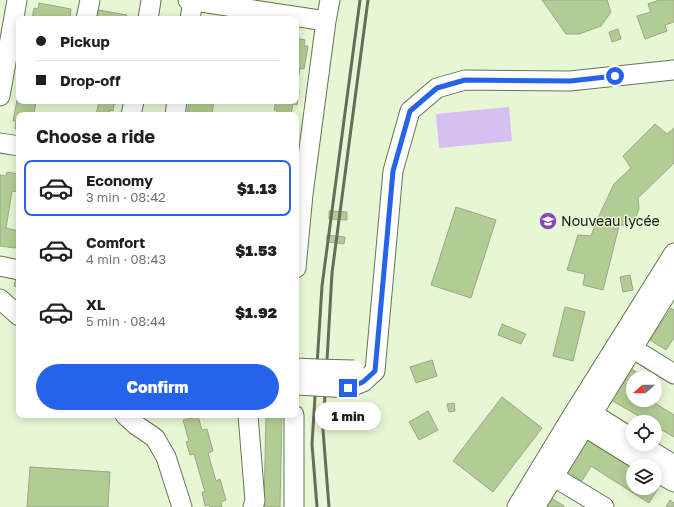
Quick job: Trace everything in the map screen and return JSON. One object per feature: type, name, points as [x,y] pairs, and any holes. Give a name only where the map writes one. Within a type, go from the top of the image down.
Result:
[{"type":"street","points":[[0,96],[17,0]]},
{"type":"street","points":[[87,16],[90,0]]},
{"type":"street","points":[[148,16],[151,0]]},
{"type":"street","points":[[299,194],[330,0]]},
{"type":"street","points":[[190,7],[267,16]]},
{"type":"street","points":[[299,19],[326,21]]},
{"type":"street","points":[[299,369],[315,377],[351,379],[377,355],[393,171],[410,111],[437,88],[465,80],[570,81],[674,70]]},
{"type":"street","points":[[0,143],[16,146]]},
{"type":"street","points":[[517,507],[632,348],[670,282],[674,253]]},
{"type":"street","points":[[0,266],[16,269]]},
{"type":"street","points":[[535,507],[554,477],[582,416],[670,282]]},
{"type":"street","points":[[0,299],[16,313]]},
{"type":"street","points":[[632,348],[674,374]]},
{"type":"street","points":[[299,384],[315,377]]},
{"type":"street","points":[[582,416],[626,437]]},
{"type":"street","points":[[582,416],[639,459]]},
{"type":"street","points":[[130,418],[155,438],[166,457],[182,507]]},
{"type":"street","points":[[248,418],[255,501],[252,507]]},
{"type":"street","points":[[294,418],[294,507]]},
{"type":"street","points":[[651,451],[674,465]]},
{"type":"street","points":[[662,475],[674,482]]},
{"type":"street","points":[[554,477],[604,507]]},
{"type":"shaded area","points":[[509,107],[512,141],[439,148],[436,114]]},
{"type":"building","points":[[542,0],[607,0],[611,12],[601,26],[579,34],[566,34]]},
{"type":"building","points":[[659,0],[674,0],[674,22],[665,25],[667,31],[645,39],[637,16],[651,12],[648,4]]},
{"type":"building","points":[[39,3],[71,9],[70,16],[33,16],[34,8],[38,9]]},
{"type":"building","points":[[93,9],[127,15],[127,16],[92,16]]},
{"type":"building","points":[[618,29],[621,39],[612,42],[609,32]]},
{"type":"building","points":[[299,39],[305,40],[304,46],[308,46],[304,69],[300,68],[299,74]]},
{"type":"building","points":[[16,104],[36,104],[34,112],[16,112],[16,121],[13,121]]},
{"type":"building","points":[[98,104],[114,104],[113,111],[97,112]]},
{"type":"building","points":[[189,104],[214,104],[212,112],[187,112]]},
{"type":"building","points":[[275,104],[293,104],[292,112],[277,112],[277,110],[274,110]]},
{"type":"building","points":[[655,124],[667,134],[674,128],[674,163],[638,198],[639,209],[635,219],[627,224],[619,226],[603,290],[583,285],[585,274],[567,270],[578,235],[591,236],[614,184],[631,168],[623,156]]},
{"type":"building","points":[[7,172],[16,174],[16,192],[12,191],[6,228],[16,230],[15,248],[0,246],[0,175],[6,176]]},
{"type":"building","points":[[456,207],[496,220],[471,298],[431,285]]},
{"type":"building","points":[[329,211],[347,212],[347,220],[329,219]]},
{"type":"building","points":[[327,235],[345,237],[344,244],[327,242]]},
{"type":"building","points":[[630,275],[633,290],[623,292],[620,277]]},
{"type":"building","points":[[565,307],[585,312],[573,361],[553,356]]},
{"type":"building","points":[[671,308],[674,310],[674,338],[666,350],[650,340]]},
{"type":"building","points":[[502,324],[526,334],[521,344],[498,335]]},
{"type":"building","points":[[432,360],[437,376],[416,383],[410,367]]},
{"type":"building","points":[[626,375],[626,407],[661,407],[674,415],[674,437],[662,430],[662,415],[637,415],[611,400]]},
{"type":"building","points":[[502,397],[542,428],[493,492],[453,461]]},
{"type":"building","points":[[454,403],[455,411],[449,412],[447,404]]},
{"type":"building","points":[[428,411],[438,430],[419,440],[409,422]]},
{"type":"building","points":[[199,418],[202,430],[207,429],[213,451],[208,453],[216,481],[220,479],[226,500],[221,502],[222,507],[210,507],[209,505],[205,506],[202,492],[205,492],[194,454],[190,455],[186,442],[189,441],[183,420]]},
{"type":"building","points":[[266,418],[282,418],[280,507],[264,507]]},
{"type":"building","points":[[586,437],[626,463],[626,488],[591,466],[582,481],[565,470]]},
{"type":"building","points":[[30,467],[110,472],[108,507],[27,507]]},
{"type":"building","points":[[636,495],[654,495],[649,503]]},
{"type":"building","points":[[550,497],[564,506],[564,507],[544,507]]},
{"type":"building","points":[[670,500],[674,503],[674,507],[666,507]]},
{"type":"railway","points":[[317,507],[312,444],[322,286],[360,0]]},
{"type":"railway","points":[[329,507],[323,430],[332,273],[368,0]]},
{"type":"place","name":"Nouveau lycée","points":[[548,221]]},
{"type":"route","points":[[348,388],[363,382],[375,371],[393,171],[410,111],[437,88],[465,80],[570,81],[615,76]]}]
